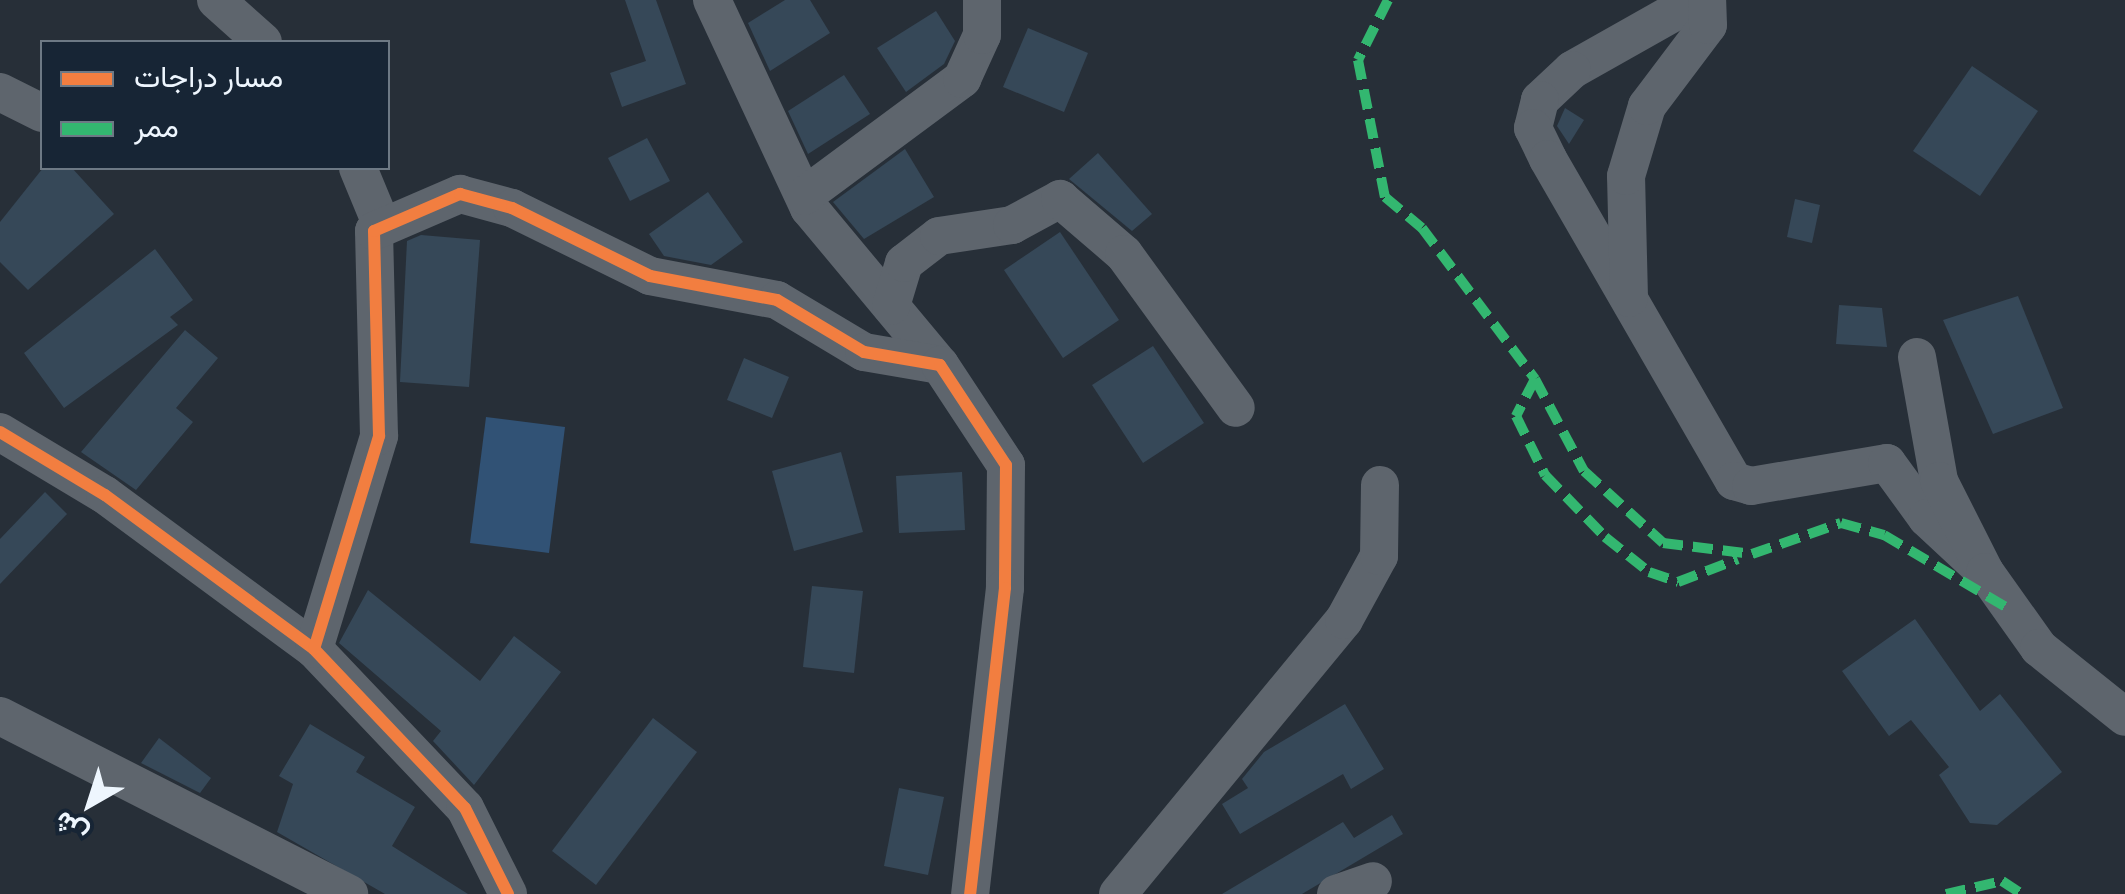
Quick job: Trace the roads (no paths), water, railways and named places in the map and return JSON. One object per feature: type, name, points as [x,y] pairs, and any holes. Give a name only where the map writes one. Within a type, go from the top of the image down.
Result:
[{"type":"street","points":[[216,0],[261,40]]},
{"type":"street","points":[[712,0],[804,196],[940,366],[995,442],[1010,489],[970,894]]},
{"type":"street","points":[[804,196],[962,79],[982,35],[982,0]]},
{"type":"street","points":[[1696,0],[1572,70],[1540,100],[1534,128],[1734,481],[1750,486],[1887,463],[1926,518],[1990,580]]},
{"type":"street","points":[[1629,301],[1626,176],[1646,106],[1708,24],[1706,0]]},
{"type":"street","points":[[0,92],[40,112]]},
{"type":"street","points":[[359,170],[382,226]]},
{"type":"street","points":[[314,649],[379,436],[372,241],[382,226],[442,197],[498,202],[621,266],[778,300],[864,352],[940,366]]},
{"type":"street","points":[[891,306],[904,263],[940,236],[1012,225],[1060,198],[1124,254],[1236,408]]},
{"type":"street","points":[[1918,357],[1939,481],[1990,580],[2039,648],[2125,717]]},
{"type":"street","points":[[0,432],[105,495],[314,649],[465,808],[508,894]]},
{"type":"street","points":[[1118,894],[1344,620],[1379,556],[1380,485]]},
{"type":"street","points":[[1728,496],[1744,508],[1870,485],[1990,580]]},
{"type":"street","points":[[0,716],[349,894]]},
{"type":"street","points":[[1336,894],[1373,881]]}]
